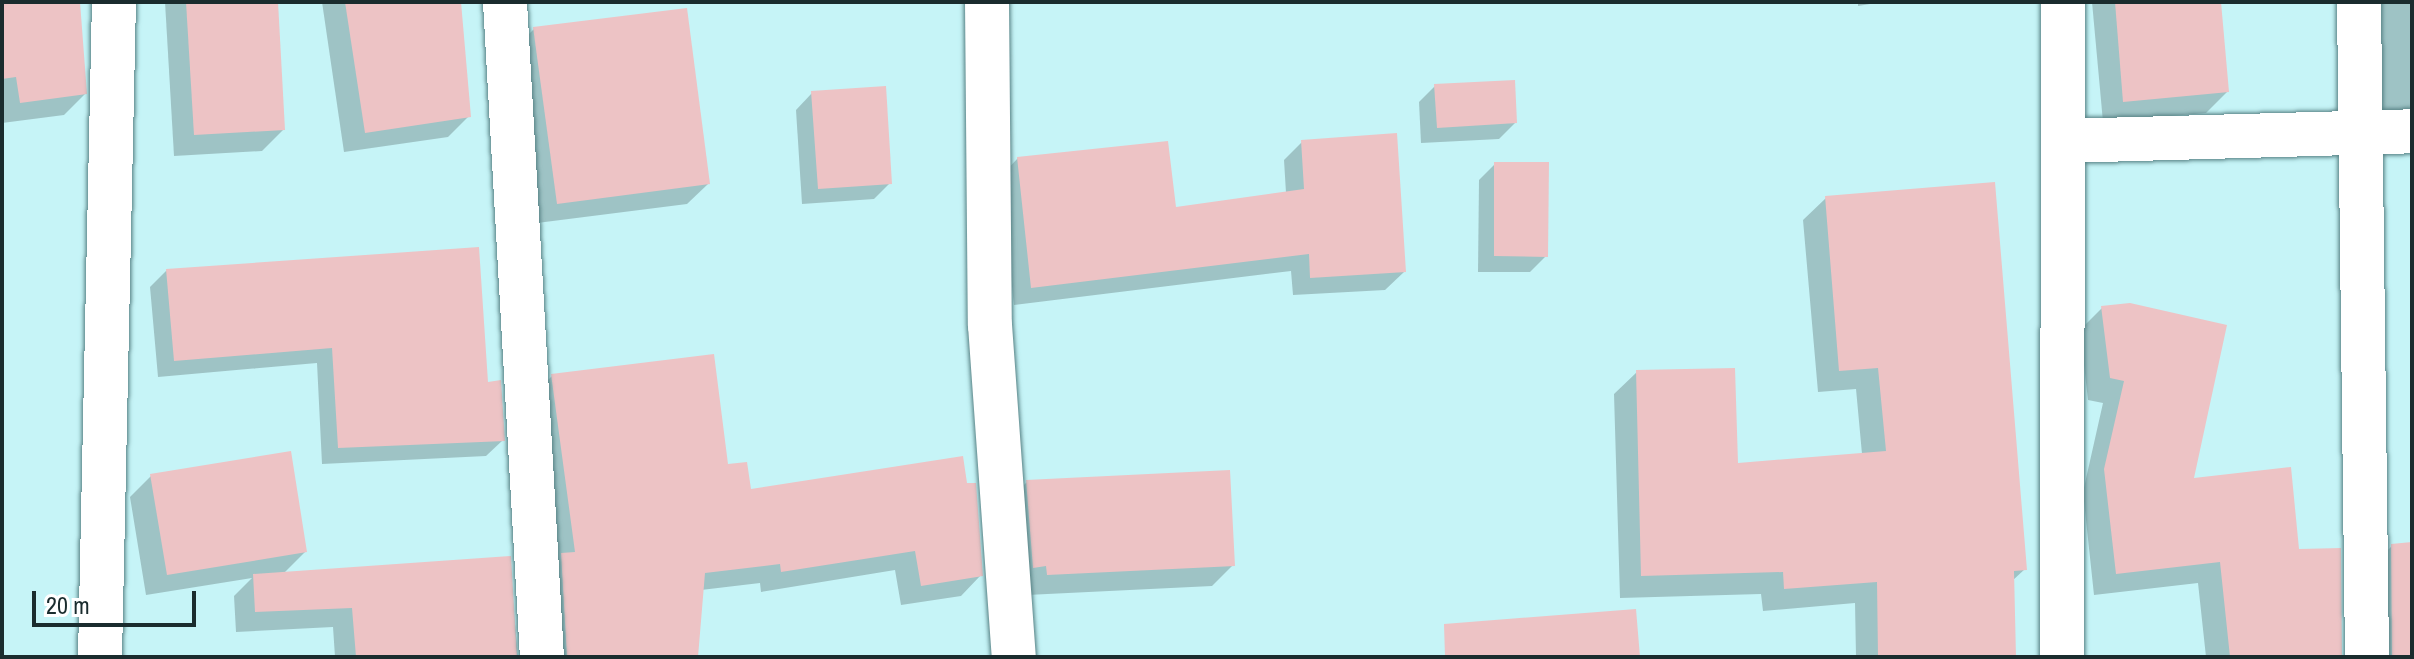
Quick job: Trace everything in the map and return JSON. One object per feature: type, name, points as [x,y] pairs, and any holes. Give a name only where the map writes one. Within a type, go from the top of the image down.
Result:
[{"type":"street","points":[[100,657],[114,2]]},
{"type":"street","points":[[505,2],[542,657]]},
{"type":"street","points":[[987,2],[990,325],[1014,657]]},
{"type":"street","points":[[2062,657],[2057,431],[2064,141],[2063,2]]},
{"type":"street","points":[[2359,2],[2358,133],[2367,657]]},
{"type":"street","points":[[2064,141],[2412,131]]},
{"type":"building","points":[[2,2],[80,2],[87,94],[20,103],[16,77],[2,79]]},
{"type":"building","points":[[186,2],[278,2],[285,130],[194,135]]},
{"type":"building","points":[[345,2],[461,2],[471,117],[365,133]]},
{"type":"building","points":[[2115,2],[2221,2],[2229,92],[2123,102]]},
{"type":"building","points":[[687,8],[710,184],[557,204],[533,27]]},
{"type":"building","points":[[1515,80],[1517,123],[1437,128],[1434,84]]},
{"type":"building","points":[[886,86],[892,184],[818,189],[811,91]]},
{"type":"building","points":[[1397,133],[1406,272],[1310,278],[1309,254],[1031,288],[1017,157],[1168,141],[1176,207],[1304,189],[1301,140]]},
{"type":"building","points":[[1494,162],[1549,162],[1548,257],[1494,256]]},
{"type":"building","points":[[1995,182],[2027,570],[2014,571],[2016,657],[1878,657],[1877,582],[1784,589],[1783,572],[1641,576],[1636,370],[1735,368],[1738,463],[1886,451],[1878,368],[1839,371],[1825,196]]},
{"type":"building","points":[[479,247],[488,382],[501,380],[505,441],[338,448],[332,348],[174,361],[166,269]]},
{"type":"building","points":[[2130,303],[2227,325],[2194,478],[2291,467],[2299,549],[2341,548],[2342,657],[2230,657],[2220,562],[2116,574],[2104,469],[2124,381],[2110,378],[2101,306]]},
{"type":"building","points":[[714,354],[728,464],[747,462],[751,489],[963,456],[967,483],[976,483],[983,576],[921,586],[915,551],[781,572],[780,564],[705,573],[698,657],[567,657],[561,553],[575,552],[551,374]]},
{"type":"building","points":[[291,451],[307,552],[167,575],[150,474]]},
{"type":"building","points":[[1230,470],[1235,566],[1047,575],[1046,566],[1033,568],[1026,480]]},
{"type":"building","points":[[2412,542],[2412,657],[2392,657],[2391,544]]},
{"type":"building","points":[[511,556],[517,657],[356,657],[352,608],[255,612],[253,574]]},
{"type":"building","points":[[1636,609],[1640,657],[1445,657],[1444,624]]}]
